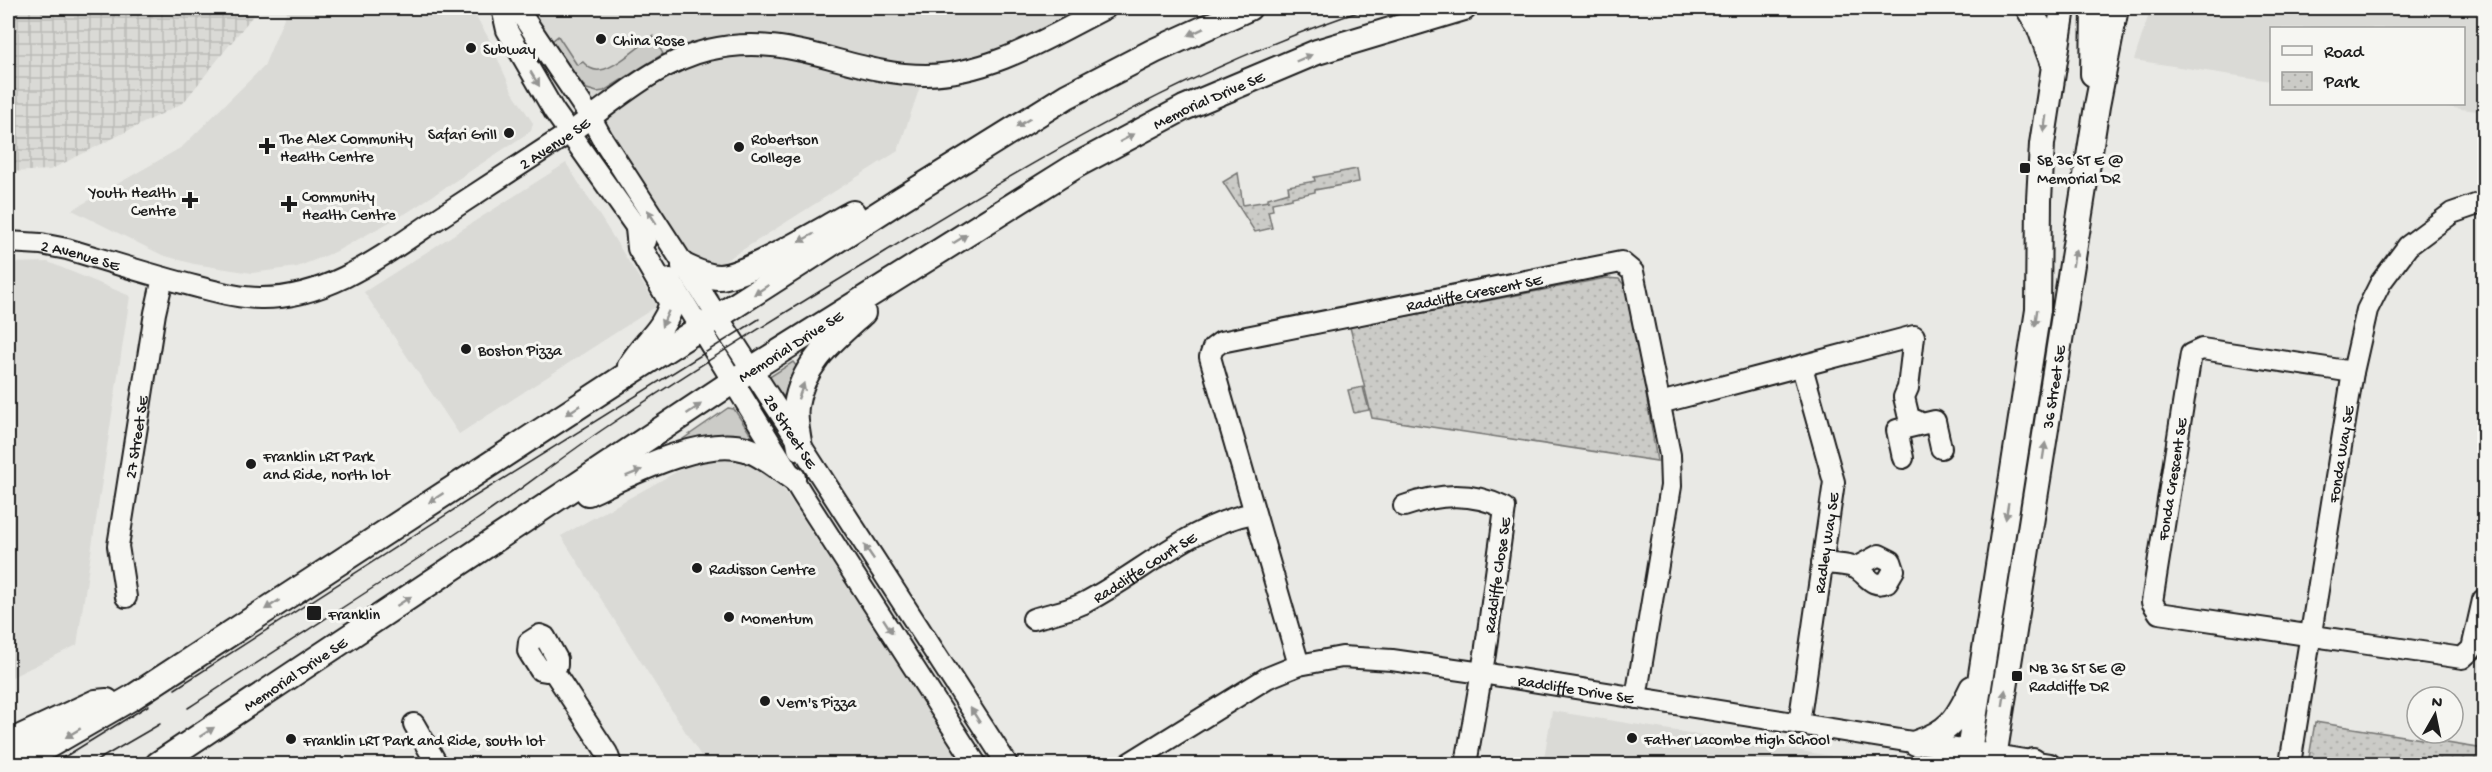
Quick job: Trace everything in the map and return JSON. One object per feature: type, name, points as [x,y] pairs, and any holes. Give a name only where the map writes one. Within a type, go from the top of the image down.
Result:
[{"type":"main road","points":[[17,765],[133,697],[622,378],[1067,96],[1154,51],[1249,8]]},
{"type":"main road","name":"Memorial Drive SE","points":[[158,765],[742,376],[1077,165],[1184,108],[1317,52],[1464,8]]},
{"type":"main road","points":[[2028,8],[2040,26],[2054,66]]},
{"type":"main road","name":"36 Street SE","points":[[1968,758],[2038,310],[2041,167],[2063,8]]},
{"type":"main road","name":"36 Street SE","points":[[1994,760],[2097,106],[2093,78],[2111,9]]},
{"type":"main road","points":[[684,266],[703,275],[720,277],[744,271],[875,201],[898,201]]},
{"type":"main road","points":[[622,378],[636,355],[660,330],[672,303],[640,248],[638,228]]},
{"type":"main road","points":[[800,448],[795,407],[812,362],[825,347],[910,270]]},
{"type":"main road","points":[[541,511],[556,508],[682,454],[708,446],[734,446],[757,453],[793,478]]},
{"type":"main road","points":[[1916,743],[1933,737],[1952,725],[1959,716],[1982,667]]},
{"type":"main road","points":[[8,743],[96,702],[133,697]]},
{"type":"street","name":"28 Street SE","points":[[502,8],[507,30],[514,45],[569,133],[709,324],[742,376],[793,478],[976,765]]},
{"type":"street","name":"28 Street SE","points":[[517,8],[591,118],[684,266],[709,324]]},
{"type":"street","name":"2 Avenue SE","points":[[8,242],[41,244],[67,249],[163,278],[231,295],[259,298],[314,291],[364,267],[569,133],[662,69],[684,57],[707,50],[740,45],[776,45],[881,69],[912,74],[940,74],[989,64],[1106,8]]},
{"type":"street","name":"Fonda Way SE","points":[[2290,765],[2352,372],[2367,310],[2381,282],[2408,246],[2452,213],[2484,202]]},
{"type":"street","name":"Radcliffe Crescent SE","points":[[1299,665],[1210,357],[1213,348],[1221,342],[1621,262],[1633,272],[1670,455],[1671,486],[1636,698]]},
{"type":"street","name":"27 Street SE","points":[[126,597],[118,546],[155,313],[163,278]]},
{"type":"street","points":[[1660,403],[1914,336],[1908,388],[1916,394],[1920,416],[1917,423]]},
{"type":"street","name":"Fonda Crescent SE","points":[[2312,635],[2159,613],[2152,602],[2191,354],[2202,349],[2352,372]]},
{"type":"street","name":"Radley Way SE","points":[[1799,724],[1834,482],[1802,367]]},
{"type":"street","name":"28 Street SE","points":[[742,376],[800,448],[1007,765]]},
{"type":"street","points":[[1904,458],[1897,430],[1917,423],[1935,421],[1941,448]]},
{"type":"street","name":"Radcliffe Close SE","points":[[1404,506],[1425,498],[1446,495],[1490,501],[1505,508],[1482,674]]},
{"type":"street","name":"Radcliffe Court SE","points":[[1033,619],[1081,604],[1194,536],[1254,513]]},
{"type":"street","points":[[1822,563],[1855,568]]},
{"type":"street","points":[[2312,635],[2462,658],[2472,650],[2483,600]]},
{"type":"street","name":"Radcliffe Drive SE","points":[[1128,765],[1267,678],[1299,665],[1342,657],[1392,660],[1799,724],[1916,743],[1968,758],[2038,763]]},
{"type":"street","points":[[552,669],[607,753],[611,765]]},
{"type":"street","points":[[1466,765],[1482,674]]},
{"type":"street","points":[[414,724],[437,765]]},
{"type":"shaded area","points":[[8,8],[259,8],[183,103],[50,170],[8,172]]},
{"type":"shaded area","points":[[288,8],[475,8],[475,15],[488,37],[512,91],[533,123],[531,131],[408,212],[335,252],[297,267],[252,273],[194,264],[162,255],[72,210],[182,147],[264,66]]},
{"type":"shaded area","points":[[517,8],[1106,8],[1016,53],[924,75],[898,151],[703,275],[684,266]]},
{"type":"shaded area","points":[[2151,8],[2484,8],[2484,112],[2432,105],[2465,105],[2465,27],[2270,27],[2270,81],[2134,60]]},
{"type":"shaded area","points":[[566,163],[657,306],[459,434],[364,292]]},
{"type":"shaded area","points":[[48,262],[130,296],[77,645],[8,679],[8,263]]},
{"type":"shaded area","points":[[724,456],[740,457],[771,470],[963,764],[706,764],[561,536],[694,462]]},
{"type":"shaded area","name":"Father Lacombe High School","points":[[1552,711],[1881,764],[1543,764]]},
{"type":"green space","points":[[558,36],[577,65],[583,62],[595,70],[612,66],[653,36],[663,54],[604,91],[597,92],[587,89],[579,81],[552,41]]},
{"type":"green space","points":[[1357,169],[1359,182],[1315,190],[1315,192],[1292,197],[1292,199],[1272,203],[1273,210],[1268,211],[1272,228],[1255,232],[1223,182],[1238,173],[1243,205],[1268,201],[1268,198],[1289,192],[1288,186],[1315,181],[1314,177]]},
{"type":"green space","points":[[1606,278],[1619,279],[1629,291],[1657,461],[1372,418],[1350,327]]},
{"type":"green space","points":[[793,362],[797,367],[788,383],[786,394],[783,396],[768,378]]},
{"type":"green space","points":[[1363,387],[1369,410],[1354,413],[1348,390]]},
{"type":"green space","points":[[728,408],[734,409],[755,441],[670,448]]},
{"type":"green space","points":[[2315,722],[2405,736],[2405,745],[2459,745],[2484,749],[2484,764],[2308,764]]},
{"type":"tram line","points":[[188,708],[478,519],[591,437],[744,338],[1059,148],[1180,85],[1242,57],[1370,8]]},
{"type":"tram line","points":[[175,689],[469,500],[759,319]]},
{"type":"tram line","points":[[53,764],[149,705]]},
{"type":"tram line","points":[[91,764],[160,724]]},
{"type":"place","name":"China Rose","points":[[601,39]]},
{"type":"place","name":"Subway","points":[[471,48]]},
{"type":"place","name":"Safari Grill","points":[[509,133]]},
{"type":"place","name":"The Alex Community Health Centre","points":[[267,146]]},
{"type":"place","name":"Robertson College","points":[[739,147]]},
{"type":"place","name":"SB 36 ST E @ Memorial DR","points":[[2025,168]]},
{"type":"place","name":"Youth Health Centre","points":[[190,200]]},
{"type":"place","name":"Community Health Centre","points":[[289,204]]},
{"type":"place","name":"Boston Pizza","points":[[466,349]]},
{"type":"place","name":"Franklin LRT Park and Ride, north lot","points":[[251,464]]},
{"type":"place","name":"Radisson Centre","points":[[697,568]]},
{"type":"place","name":"Franklin","points":[[314,613]]},
{"type":"place","name":"Momentum","points":[[729,617]]},
{"type":"place","name":"NB 36 ST SE @ Radcliffe DR","points":[[2017,676]]},
{"type":"place","name":"Vern's Pizza","points":[[765,701]]},
{"type":"place","name":"Father Lacombe High School","points":[[1632,738]]},
{"type":"place","name":"Franklin LRT Park and Ride, south lot","points":[[291,739]]}]
